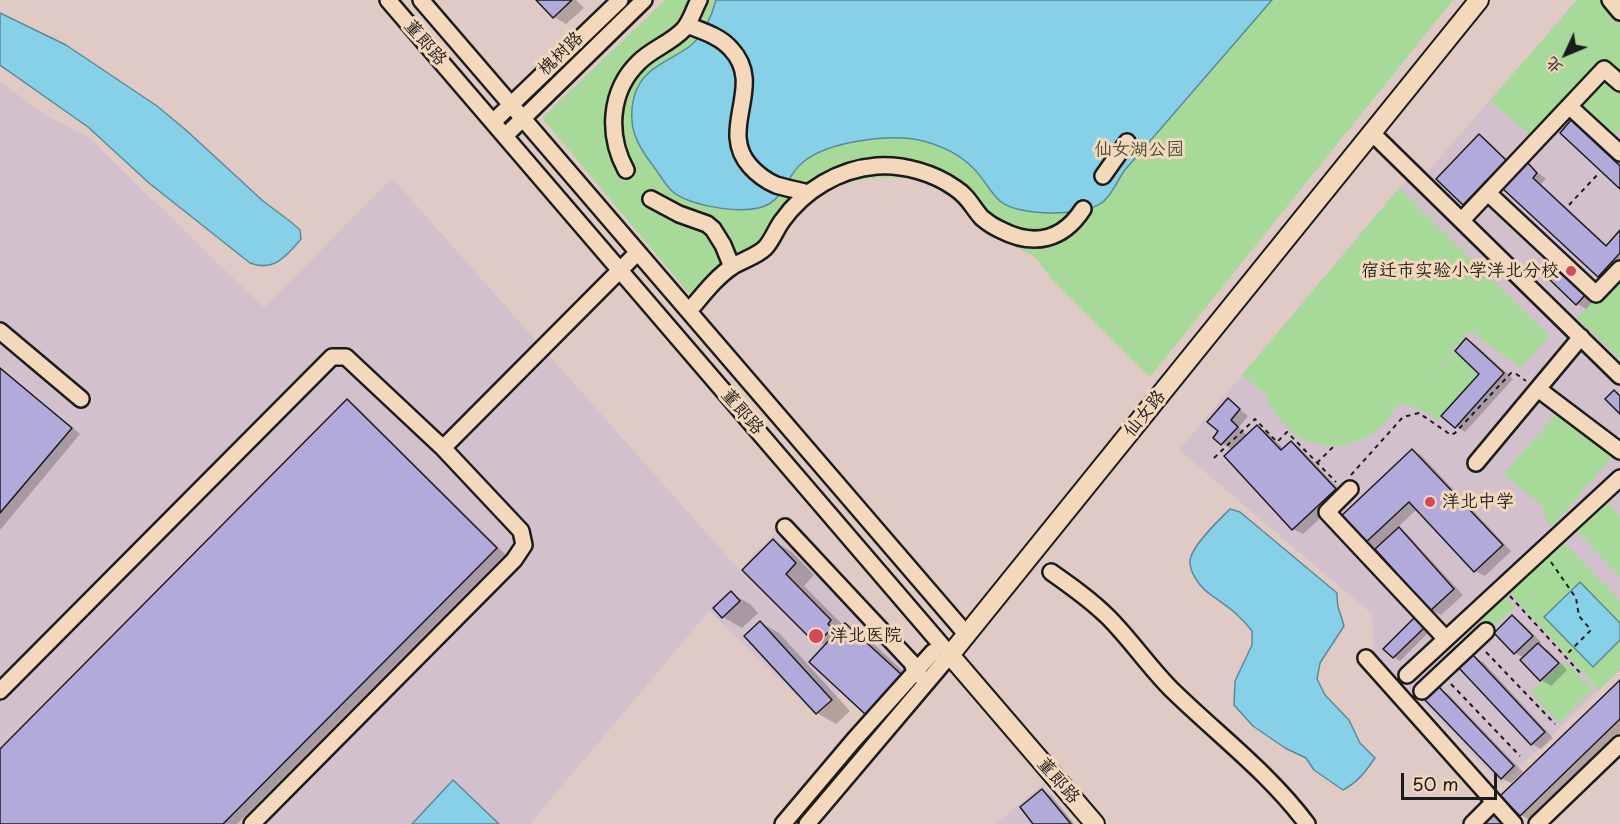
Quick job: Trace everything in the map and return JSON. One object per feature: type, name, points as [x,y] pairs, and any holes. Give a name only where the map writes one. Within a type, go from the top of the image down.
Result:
[{"type":"main road","name":"仙女路","points":[[942,654],[967,635],[1479,0]]},
{"type":"main road","name":"董郎路","points":[[942,654],[1095,824]]},
{"type":"street","name":"董郎路","points":[[388,0],[621,270],[942,654]]},
{"type":"street","name":"董郎路","points":[[421,0],[967,635]]},
{"type":"street","name":"槐树路","points":[[493,122],[620,0]]},
{"type":"street","name":"槐树路","points":[[505,136],[644,0]]},
{"type":"street","points":[[626,170],[616,148],[613,129],[617,94],[638,62],[693,27],[699,0]]},
{"type":"street","points":[[1610,0],[1620,12]]},
{"type":"street","points":[[693,27],[718,38],[731,48],[742,68],[745,90],[737,130],[742,153],[748,164],[766,179],[808,193]]},
{"type":"street","points":[[1462,220],[1604,69],[1620,83]]},
{"type":"street","points":[[1569,106],[1619,151]]},
{"type":"street","points":[[1372,133],[1620,376]]},
{"type":"street","points":[[1103,176],[1127,142]]},
{"type":"street","points":[[688,311],[732,267],[766,248],[783,219],[808,193],[830,179],[852,171],[876,166],[896,166],[926,173],[954,187],[990,225],[1014,237],[1029,240],[1041,240],[1056,235],[1073,222],[1082,211]]},
{"type":"street","points":[[1488,193],[1596,294],[1620,269]]},
{"type":"street","points":[[651,199],[679,214],[707,224],[713,229],[732,267]]},
{"type":"street","points":[[443,448],[638,252]]},
{"type":"street","points":[[0,331],[81,399]]},
{"type":"street","points":[[1476,462],[1581,337]]},
{"type":"street","points":[[0,691],[332,357],[346,357],[443,448],[521,531],[524,545],[514,560],[252,824]]},
{"type":"street","points":[[1538,389],[1620,452]]},
{"type":"street","points":[[1407,675],[1620,478]]},
{"type":"street","points":[[1348,491],[1327,512],[1449,637],[1476,640]]},
{"type":"street","points":[[783,824],[921,677],[912,663],[785,526]]},
{"type":"street","points":[[1051,572],[1078,591],[1108,617],[1170,688],[1260,771],[1307,824]]},
{"type":"street","points":[[1422,691],[1476,640]]},
{"type":"street","name":"仙女路","points":[[807,824],[921,677],[942,654]]},
{"type":"street","points":[[1365,658],[1514,824]]},
{"type":"street","points":[[1537,824],[1620,744]]},
{"type":"street","points":[[1472,824],[1494,802]]},
{"type":"path","points":[[1569,206],[1599,172]]},
{"type":"path","points":[[1348,491],[1349,478],[1403,417],[1419,413],[1451,435],[1511,373],[1515,373],[1538,389]]},
{"type":"path","points":[[1214,458],[1255,419],[1277,442],[1287,432],[1348,491]]},
{"type":"path","points":[[1317,463],[1334,446]]},
{"type":"path","points":[[1542,550],[1569,586],[1576,598],[1579,616],[1592,630],[1565,656]]},
{"type":"path","points":[[1502,588],[1582,675]]},
{"type":"path","points":[[1476,640],[1555,724]]},
{"type":"path","points":[[1441,673],[1520,756]]},
{"type":"shaded area","name":"宿迁市实验小学洋北分校","points":[[1577,0],[1600,0],[1620,24],[1620,365],[1424,176]]},
{"type":"shaded area","points":[[0,82],[49,117],[88,137],[264,308],[392,178],[741,572],[753,554],[792,518],[919,661],[867,717],[841,692],[816,714],[709,611],[530,824],[0,824]]},
{"type":"shaded area","name":"洋北中学","points":[[1406,180],[1620,387],[1620,670],[1501,785],[1374,653],[1372,614],[1179,450]]},
{"type":"shaded area","points":[[1043,784],[1075,824],[996,824]]},
{"type":"green space","name":"仙女湖公园","points":[[665,0],[1453,0],[1150,377],[1050,277],[1035,257],[993,235],[948,196],[928,184],[908,178],[878,177],[844,183],[819,194],[788,227],[771,254],[740,269],[701,308],[542,118]]},
{"type":"green space","points":[[1577,0],[1600,0],[1620,24],[1620,76],[1604,61],[1532,136],[1490,101]]},
{"type":"green space","points":[[1604,81],[1620,95],[1620,130],[1615,136],[1582,106]]},
{"type":"green space","points":[[1399,188],[1549,336],[1521,368],[1472,332],[1468,333],[1426,382],[1455,351],[1479,374],[1441,416],[1439,422],[1426,411],[1410,407],[1410,403],[1402,406],[1399,404],[1382,426],[1367,437],[1346,445],[1326,446],[1303,440],[1274,413],[1265,394],[1242,375]]},
{"type":"green space","points":[[1620,273],[1620,359],[1577,318]]},
{"type":"green space","points":[[1558,412],[1614,455],[1551,525],[1545,520],[1543,506],[1504,475]]},
{"type":"green space","points":[[1606,501],[1620,516],[1620,577],[1575,529]]},
{"type":"green space","points":[[1563,542],[1620,600],[1620,670],[1599,690],[1512,595],[1511,590]]},
{"type":"green space","points":[[1505,597],[1515,607],[1491,629],[1481,619]]},
{"type":"green space","points":[[1565,661],[1593,690],[1559,723],[1531,693]]},
{"type":"water","points":[[716,0],[1272,0],[1124,171],[1104,201],[1083,210],[1052,213],[1021,210],[1009,206],[996,197],[978,173],[963,159],[923,141],[895,138],[843,144],[813,155],[797,168],[775,200],[760,208],[734,209],[706,206],[673,192],[665,184],[638,142],[632,117],[634,97],[643,79],[650,72],[682,52],[699,37]]},
{"type":"water","points":[[0,13],[66,45],[157,106],[263,201],[300,230],[301,239],[290,252],[272,264],[266,266],[250,263],[149,183],[88,127],[0,65]]},
{"type":"water","points":[[1230,509],[1240,512],[1337,593],[1338,607],[1344,626],[1320,663],[1317,679],[1325,695],[1349,720],[1360,743],[1375,758],[1357,780],[1343,790],[1314,770],[1306,758],[1285,748],[1253,726],[1234,705],[1235,681],[1252,645],[1252,631],[1238,615],[1207,592],[1194,575],[1190,565],[1192,554],[1201,540]]},
{"type":"water","points":[[1580,582],[1620,623],[1620,640],[1593,667],[1544,617]]},
{"type":"water","points":[[453,780],[499,824],[412,824]]},
{"type":"building","points":[[536,0],[572,0],[553,18]]},
{"type":"building","points":[[1571,120],[1620,166],[1620,189],[1560,133]]},
{"type":"building","points":[[1479,134],[1506,160],[1463,205],[1436,179]]},
{"type":"building","points":[[1527,162],[1537,173],[1533,178],[1606,246],[1620,230],[1620,253],[1598,277],[1502,188]]},
{"type":"building","points":[[1560,267],[1587,293],[1576,305],[1549,279]]},
{"type":"building","points":[[1466,338],[1504,373],[1455,428],[1441,416],[1479,374],[1455,351]]},
{"type":"building","points":[[0,368],[72,428],[0,513]]},
{"type":"building","points":[[1614,390],[1620,396],[1620,414],[1605,399]]},
{"type":"building","points":[[1228,398],[1240,409],[1231,420],[1238,427],[1221,445],[1213,438],[1218,431],[1207,422]]},
{"type":"building","points":[[347,399],[497,548],[223,824],[0,824],[0,749]]},
{"type":"building","points":[[1257,425],[1281,450],[1291,441],[1336,489],[1292,530],[1224,456]]},
{"type":"building","points":[[1412,449],[1503,545],[1474,572],[1409,502],[1364,544],[1339,518]]},
{"type":"building","points":[[1399,527],[1454,589],[1430,611],[1375,549]]},
{"type":"building","points":[[773,539],[796,563],[786,574],[831,620],[828,624],[832,628],[818,643],[812,637],[810,638],[742,570]]},
{"type":"building","points":[[731,591],[740,601],[722,618],[713,608]]},
{"type":"building","points":[[1512,615],[1533,636],[1514,654],[1494,633]]},
{"type":"building","points":[[1414,618],[1424,628],[1393,658],[1383,649]]},
{"type":"building","points":[[760,621],[832,700],[816,714],[744,636]]},
{"type":"building","points":[[845,623],[903,676],[874,708],[872,707],[865,714],[809,662]]},
{"type":"building","points":[[1538,643],[1559,663],[1540,681],[1520,660]]},
{"type":"building","points":[[1473,655],[1545,732],[1531,745],[1459,668]]},
{"type":"building","points":[[1620,680],[1620,719],[1520,816],[1500,796]]},
{"type":"building","points":[[1439,687],[1514,766],[1501,779],[1425,700]]},
{"type":"building","points":[[1042,789],[1071,824],[1033,824],[1020,807]]},
{"type":"building","points":[[1495,809],[1508,824],[1479,824]]},
{"type":"place","name":"宿迁市实验小学洋北分校","points":[[1571,271]]},
{"type":"place","name":"洋北中学","points":[[1430,502]]},
{"type":"place","name":"洋北医院","points":[[816,636]]}]
